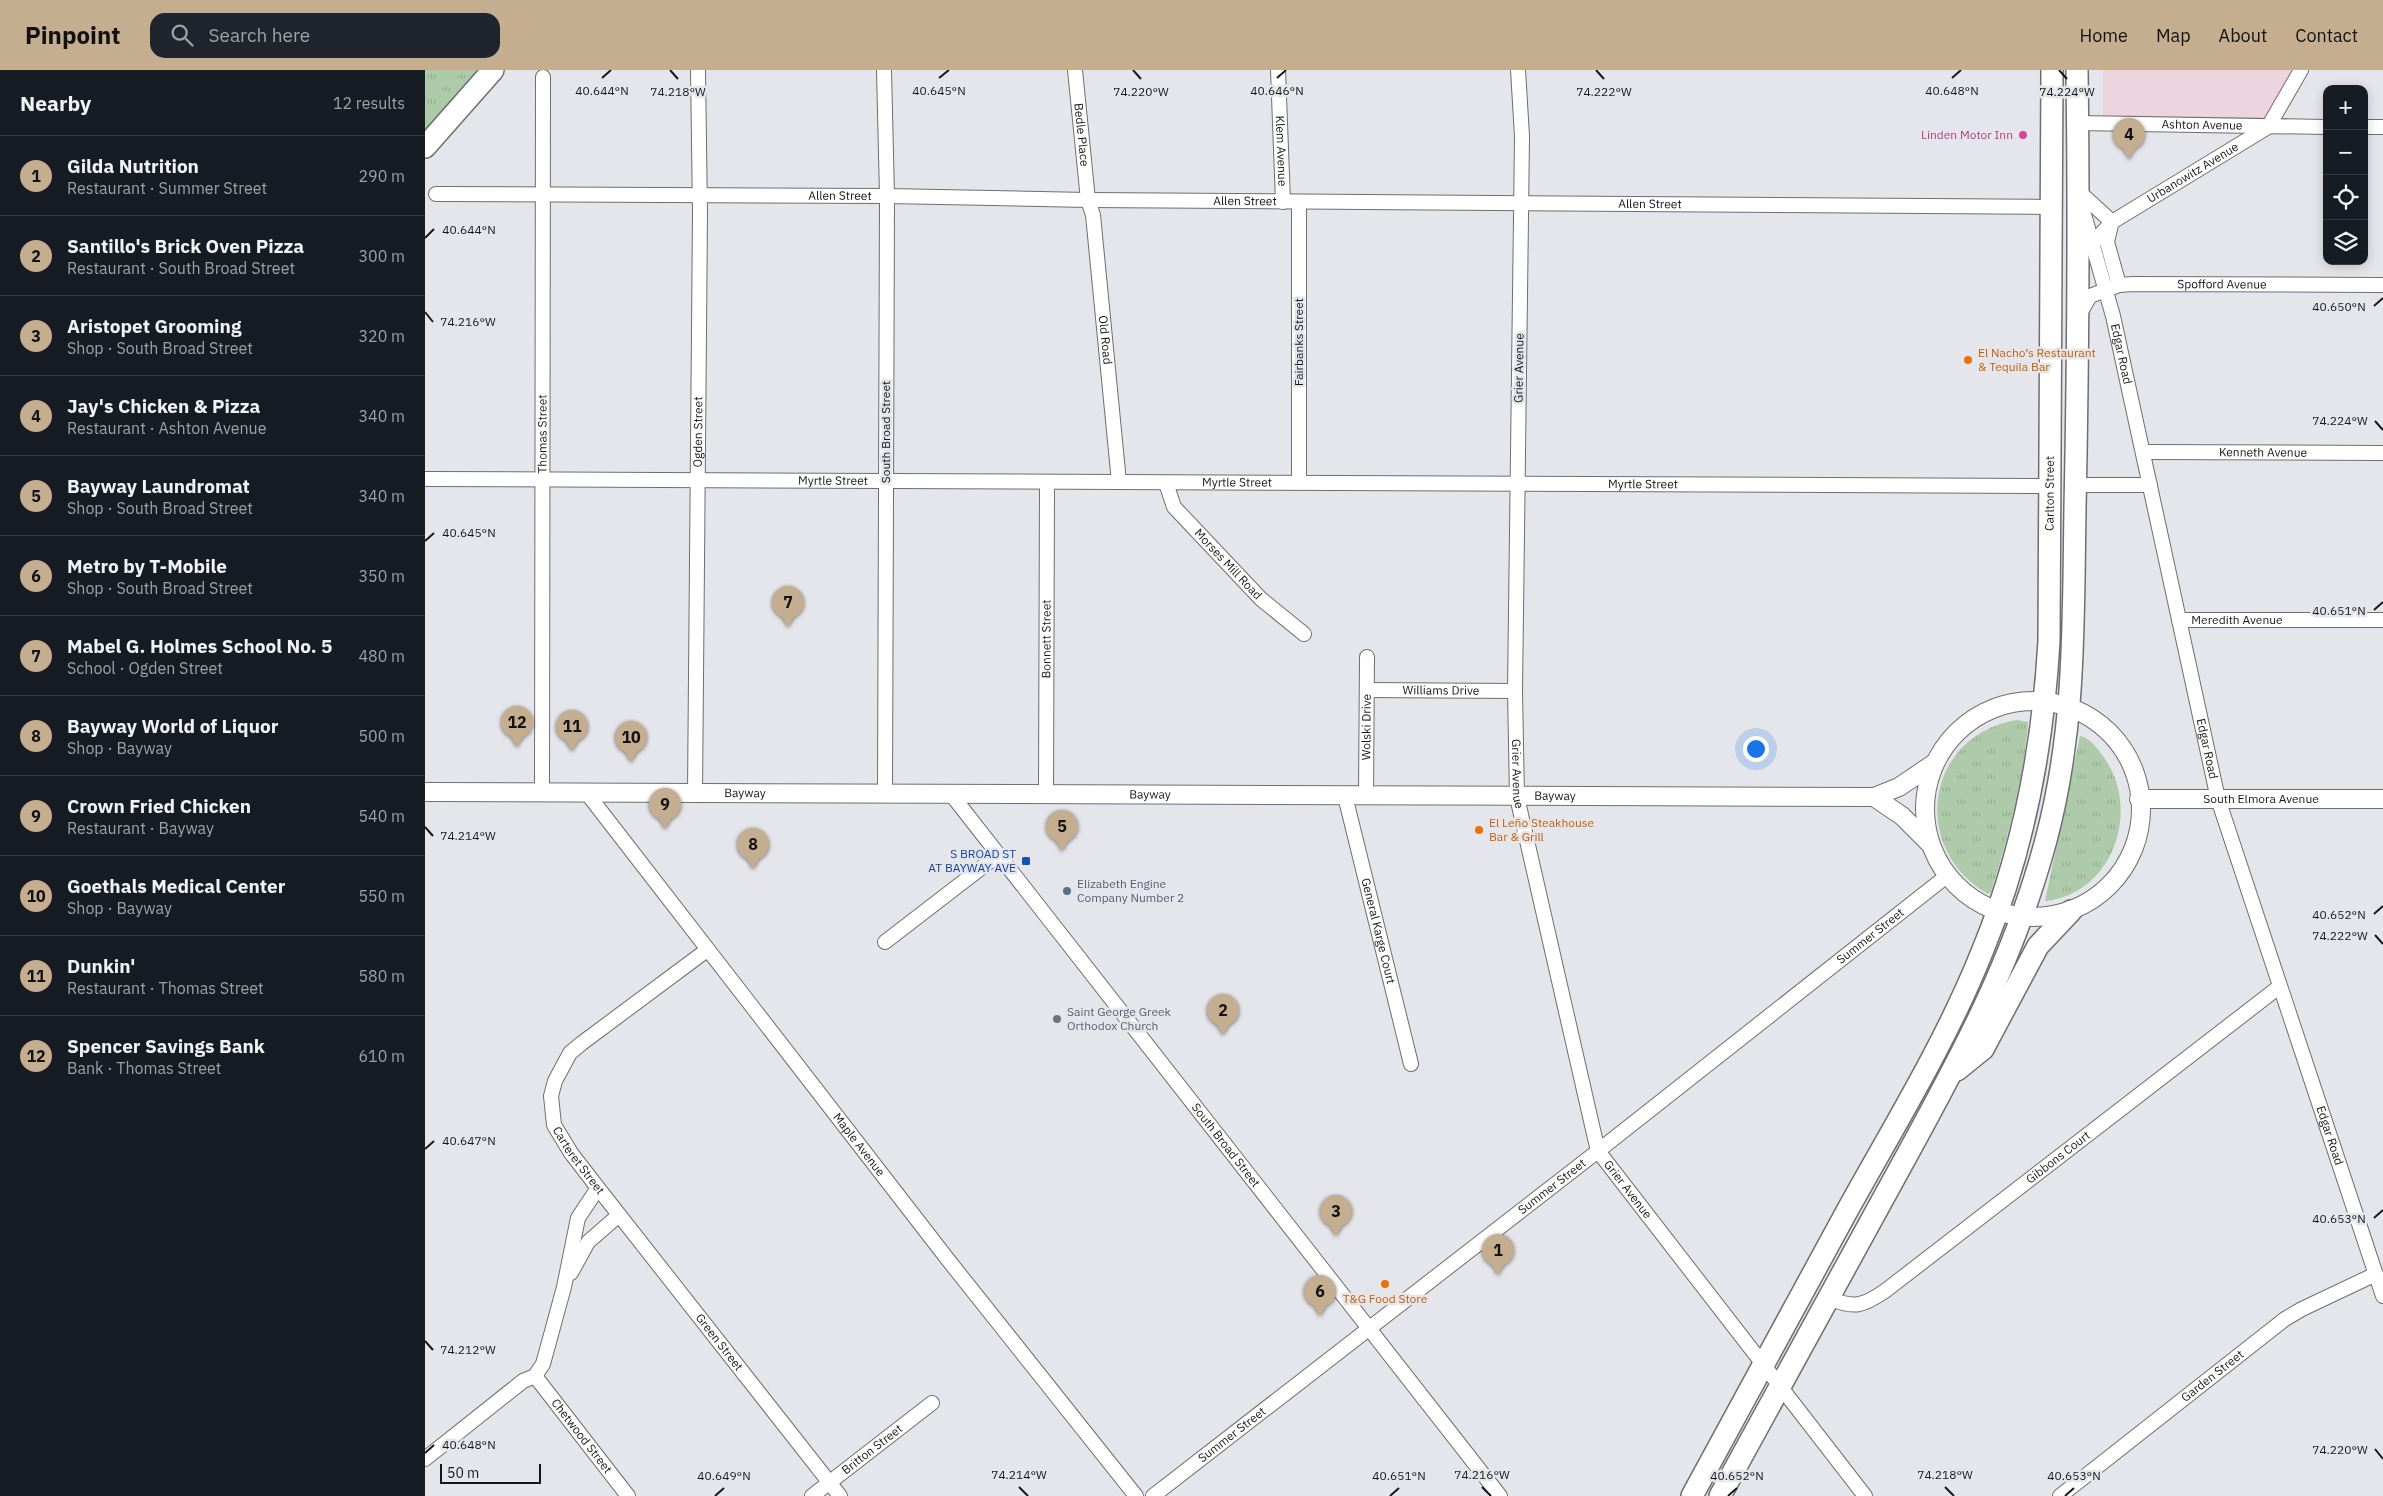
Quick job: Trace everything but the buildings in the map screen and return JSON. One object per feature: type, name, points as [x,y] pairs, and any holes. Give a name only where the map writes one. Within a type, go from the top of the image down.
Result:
[{"type":"highway","points":[[425,155],[493,70]]},
{"type":"highway","name":"Carlton Street","points":[[1692,1496],[1934,1053],[1975,970],[1997,912],[2024,824],[2045,703],[2050,613],[2052,70]]},
{"type":"highway","name":"Carlton Street","points":[[1720,1496],[1951,1075],[1999,978],[2022,918],[2049,828],[2070,708],[2075,612],[2077,70]]},
{"type":"highway","points":[[425,147],[457,113]]},
{"type":"highway","points":[[1951,1075],[1983,1049],[2038,946],[2071,911]]},
{"type":"main road","points":[[1874,798],[1903,816],[1930,844],[1948,875],[1969,896],[1997,912],[2022,918],[2049,917],[2071,911],[2096,897],[2109,886],[2122,868],[2135,840],[2139,799],[2136,774],[2123,746],[2098,720],[2089,715],[2070,708],[2045,703],[2011,705],[1975,720],[1953,736],[1933,764],[1925,788],[1923,806],[1930,844]]},
{"type":"main road","name":"Bayway","points":[[425,792],[1874,798],[1899,787],[1933,764]]},
{"type":"main road","name":"South Elmora Avenue","points":[[2139,799],[2383,799]]},
{"type":"street","name":"Ogden Street","points":[[695,793],[700,195],[698,70]]},
{"type":"street","name":"South Broad Street","points":[[884,70],[887,196],[885,793]]},
{"type":"street","name":"Bedle Place","points":[[1075,70],[1088,200]]},
{"type":"street","name":"Klem Avenue","points":[[1278,70],[1283,202]]},
{"type":"street","name":"Grier Avenue","points":[[1518,70],[1522,136],[1522,203],[1515,691],[1517,796],[1598,1151],[1865,1496]]},
{"type":"street","name":"Urbanowitz Avenue","points":[[2077,261],[2112,222],[2267,127],[2301,70]]},
{"type":"street","name":"Thomas Street","points":[[542,792],[543,77]]},
{"type":"street","name":"Ashton Avenue","points":[[2077,123],[2323,127]]},
{"type":"street","points":[[2368,127],[2383,127]]},
{"type":"street","points":[[2076,320],[2090,296],[2112,287],[2107,242],[2112,222],[2077,190]]},
{"type":"street","name":"Edgar Road","points":[[2077,190],[2093,243],[2112,287],[2143,452],[2218,799],[2383,1296]]},
{"type":"street","name":"Allen Street","points":[[437,194],[887,196],[1283,202],[2052,207]]},
{"type":"street","name":"Old Road","points":[[1088,200],[1093,215],[1119,482]]},
{"type":"street","name":"Fairbanks Street","points":[[1299,202],[1299,482]]},
{"type":"street","name":"Spofford Avenue","points":[[2112,287],[2383,286]]},
{"type":"street","name":"Kenneth Avenue","points":[[2143,452],[2383,453]]},
{"type":"street","name":"Myrtle Street","points":[[425,479],[2050,486]]},
{"type":"street","name":"Bonnett Street","points":[[1046,795],[1047,482]]},
{"type":"street","name":"Morses Mill Road","points":[[1166,483],[1173,507],[1261,599],[1304,634]]},
{"type":"street","points":[[2076,485],[2150,485]]},
{"type":"street","name":"Meredith Avenue","points":[[2179,620],[2383,620]]},
{"type":"street","name":"Wolski Drive","points":[[1366,796],[1367,657]]},
{"type":"street","name":"Williams Drive","points":[[1367,690],[1515,691]]},
{"type":"street","name":"Maple Avenue","points":[[586,792],[707,950],[1136,1496]]},
{"type":"street","name":"South Broad Street","points":[[951,794],[1501,1496]]},
{"type":"street","name":"General Karge Court","points":[[1345,796],[1411,1064]]},
{"type":"street","points":[[885,942],[998,855]]},
{"type":"street","name":"Summer Street","points":[[1153,1496],[1598,1151],[1948,875]]},
{"type":"street","name":"Carteret Street","points":[[535,1376],[543,1364],[564,1288],[578,1218],[598,1188],[571,1153],[554,1125],[551,1096],[555,1082],[570,1053],[707,950]]},
{"type":"street","name":"Gibbons Court","points":[[1829,1298],[1846,1306],[1853,1306],[1871,1300],[1885,1291],[2279,987]]},
{"type":"street","name":"Green Street","points":[[598,1188],[840,1496]]},
{"type":"street","name":"Carteret Street","points":[[564,1288],[588,1242],[619,1215]]},
{"type":"street","name":"Garden Street","points":[[2060,1496],[2285,1320],[2302,1309],[2375,1274]]},
{"type":"street","points":[[425,1459],[523,1381],[535,1376]]},
{"type":"street","name":"Chetwood Street","points":[[535,1376],[628,1496]]},
{"type":"street","name":"Britton Street","points":[[812,1496],[932,1403]]},
{"type":"shaded area","points":[[2103,70],[2305,70],[2269,120],[2103,117]]},
{"type":"green space","points":[[425,70],[480,70],[425,132]]},
{"type":"green space","points":[[2017,720],[2028,722],[2023,765],[2009,829],[1991,892],[1988,894],[1963,874],[1946,850],[1938,823],[1938,796],[1947,770],[1963,747],[1986,730]]},
{"type":"green space","points":[[2080,736],[2090,741],[2096,747],[2115,777],[2120,800],[2120,823],[2115,845],[2104,866],[2089,883],[2069,895],[2045,901]]},
{"type":"place","name":"Linden Motor Inn","points":[[2023,135]]},
{"type":"place","name":"Jay's Chicken & Pizza","points":[[2129,159]]},
{"type":"place","name":"El Nacho’s Restaurant & Tequila Bar","points":[[1968,360]]},
{"type":"place","name":"Mabel G. Holmes School No. 5","points":[[788,627]]},
{"type":"place","name":"Spencer Savings Bank","points":[[517,747]]},
{"type":"place","name":"Dunkin'","points":[[572,751]]},
{"type":"place","name":"Goethals Medical Center","points":[[631,762]]},
{"type":"place","name":"Crown Fried Chicken","points":[[665,829]]},
{"type":"place","name":"El Leño Steakhouse Bar & Grill","points":[[1479,830]]},
{"type":"place","name":"Bayway Laundromat","points":[[1062,851]]},
{"type":"place","name":"S BROAD ST AT BAYWAY AVE","points":[[1026,861]]},
{"type":"place","name":"Bayway World of Liquor","points":[[753,869]]},
{"type":"place","name":"Elizabeth Engine Company Number 2","points":[[1067,891]]},
{"type":"place","name":"Saint George Greek Orthodox Church","points":[[1057,1019]]},
{"type":"place","name":"Santillo's Brick Oven Pizza","points":[[1223,1035]]},
{"type":"place","name":"Aristopet Grooming","points":[[1336,1236]]},
{"type":"place","name":"Gilda Nutrition","points":[[1498,1275]]},
{"type":"place","name":"T&G Food Store","points":[[1385,1284]]},
{"type":"place","name":"Metro by T-Mobile","points":[[1320,1316]]}]
